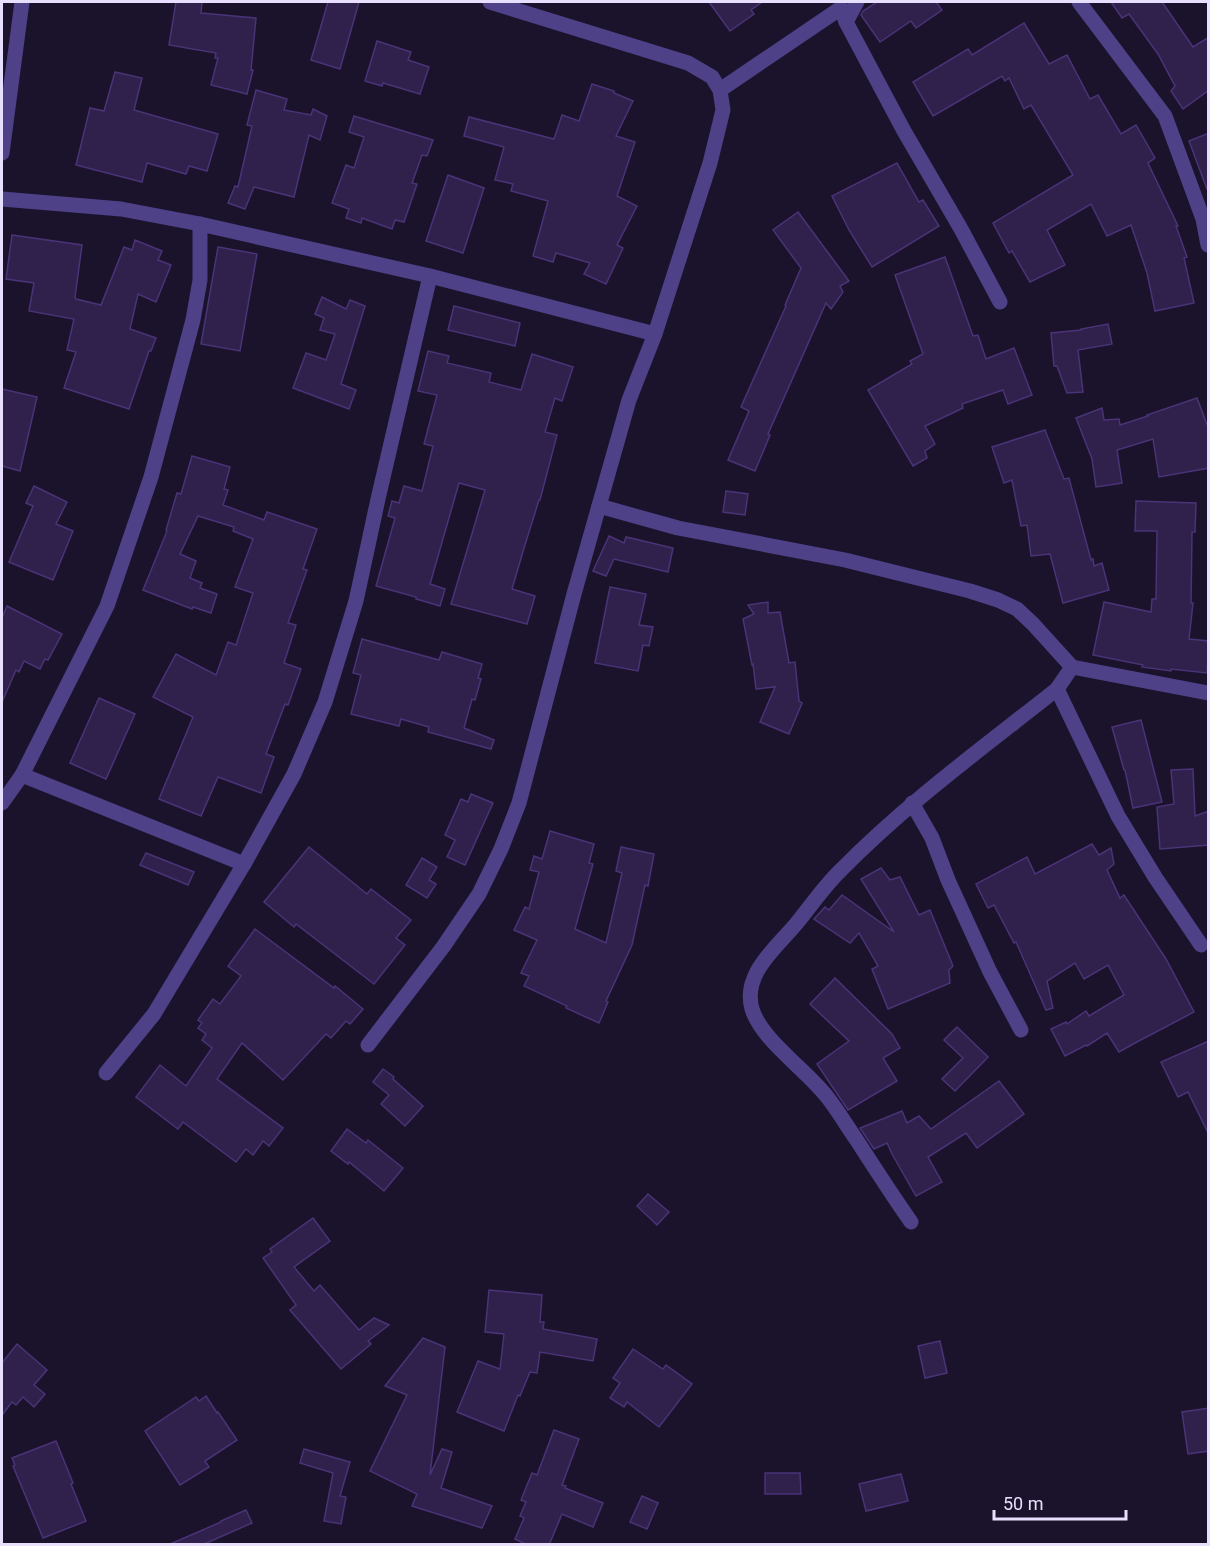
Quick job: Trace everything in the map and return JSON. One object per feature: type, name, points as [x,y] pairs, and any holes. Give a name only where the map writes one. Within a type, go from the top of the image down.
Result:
[{"type":"street","points":[[2,153],[22,2]]},
{"type":"street","points":[[369,1045],[443,947],[479,894],[501,849],[519,803],[629,400],[655,334],[710,163],[723,110],[720,90],[712,77],[688,63],[490,2]]},
{"type":"street","points":[[846,22],[857,2]]},
{"type":"street","points":[[1079,2],[1165,116],[1203,219],[1209,245]]},
{"type":"street","points":[[720,90],[841,8],[846,22],[904,131],[1000,302]]},
{"type":"street","points":[[2,199],[121,209],[200,224],[430,276],[655,334]]},
{"type":"street","points":[[2,803],[22,775],[107,606],[151,477],[192,320],[200,280],[200,224]]},
{"type":"street","points":[[106,1073],[154,1014],[244,864],[294,774],[325,702],[356,601],[430,276]]},
{"type":"street","points":[[599,506],[678,528],[845,560],[970,591],[1017,609],[1072,666],[1209,693]]},
{"type":"street","points":[[911,1222],[828,1098],[808,1074],[768,1036],[753,1010],[750,998],[751,988],[760,965],[841,869],[912,803],[1057,689],[1072,666]]},
{"type":"street","points":[[1057,689],[1118,816],[1155,877],[1201,945]]},
{"type":"street","points":[[22,775],[244,864]]},
{"type":"street","points":[[912,803],[932,838],[948,880],[990,972],[1021,1030]]},
{"type":"building","points":[[176,2],[202,2],[201,13],[256,18],[251,70],[253,70],[247,94],[211,85],[218,58],[215,58],[216,53],[169,45]]},
{"type":"building","points":[[328,2],[359,2],[340,69],[311,60]]},
{"type":"building","points":[[709,2],[762,2],[751,10],[754,14],[730,31]]},
{"type":"building","points":[[877,2],[936,2],[942,10],[916,28],[911,21],[880,42],[861,15],[863,11]]},
{"type":"building","points":[[1111,2],[1162,2],[1193,47],[1209,37],[1209,90],[1183,109],[1171,91],[1175,86],[1158,54],[1129,14],[1122,18]]},
{"type":"building","points":[[1024,23],[1049,64],[1067,55],[1090,99],[1098,95],[1121,134],[1136,125],[1155,158],[1148,163],[1178,226],[1176,226],[1187,257],[1184,258],[1194,303],[1155,311],[1147,273],[1131,225],[1107,236],[1091,204],[1047,230],[1065,265],[1030,282],[1012,251],[1009,253],[993,223],[1073,175],[1031,105],[1024,109],[1009,78],[1005,81],[1002,76],[933,116],[913,82],[968,49],[972,55]]},
{"type":"building","points":[[377,41],[411,52],[408,60],[429,67],[420,94],[383,83],[382,86],[365,81]]},
{"type":"building","points":[[115,72],[142,78],[134,110],[218,134],[207,171],[189,166],[186,174],[147,163],[142,182],[76,165],[90,108],[104,111]]},
{"type":"building","points":[[592,84],[614,91],[633,101],[616,136],[635,142],[617,196],[637,206],[617,245],[623,248],[606,284],[584,274],[590,263],[556,253],[553,262],[533,256],[548,201],[511,191],[513,184],[495,180],[504,147],[464,136],[469,117],[554,139],[562,115],[579,121]]},
{"type":"building","points":[[256,90],[287,99],[284,110],[311,115],[313,109],[327,116],[320,140],[309,135],[294,197],[254,187],[245,209],[228,203],[235,186],[238,187],[252,126],[247,125]]},
{"type":"building","points":[[354,116],[433,140],[427,156],[422,155],[412,183],[417,184],[404,222],[395,220],[392,229],[362,218],[361,223],[346,218],[349,209],[332,203],[346,165],[354,168],[364,137],[349,132]]},
{"type":"building","points":[[1209,133],[1209,189],[1207,189],[1189,141]]},
{"type":"building","points":[[897,163],[919,202],[923,200],[939,226],[872,267],[849,230],[832,196]]},
{"type":"building","points":[[448,175],[484,188],[463,253],[426,241]]},
{"type":"building","points":[[798,212],[849,281],[840,286],[843,292],[831,309],[826,303],[768,434],[770,435],[755,471],[728,460],[749,411],[741,407],[801,268],[773,230]]},
{"type":"building","points":[[12,235],[82,245],[75,297],[101,305],[124,247],[132,250],[135,240],[162,251],[158,260],[171,265],[156,302],[138,294],[130,329],[156,338],[149,351],[129,409],[64,388],[76,352],[67,350],[74,319],[29,311],[34,283],[6,279]]},
{"type":"building","points":[[218,247],[257,254],[240,351],[201,344]]},
{"type":"building","points":[[945,257],[973,336],[978,335],[986,359],[1014,348],[1032,395],[1008,404],[1003,390],[962,404],[963,408],[925,426],[935,444],[925,451],[927,458],[913,466],[868,390],[912,364],[910,361],[923,354],[895,275]]},
{"type":"building","points":[[322,297],[346,309],[350,300],[365,306],[341,384],[356,390],[349,409],[293,388],[306,353],[326,360],[335,334],[320,330],[324,318],[315,314]]},
{"type":"building","points":[[454,306],[520,323],[515,346],[448,330]]},
{"type":"building","points":[[1108,324],[1112,344],[1078,350],[1083,392],[1067,393],[1057,366],[1054,366],[1051,333]]},
{"type":"building","points":[[428,351],[449,356],[447,363],[491,373],[489,382],[521,390],[532,354],[573,367],[562,401],[555,398],[545,432],[557,435],[540,500],[512,589],[535,596],[527,624],[451,604],[485,490],[459,483],[430,584],[445,589],[440,606],[376,586],[395,518],[388,516],[392,501],[399,503],[404,486],[422,491],[433,446],[424,444],[437,395],[418,391]]},
{"type":"building","points":[[2,389],[37,397],[20,471],[2,466]]},
{"type":"building","points":[[1197,398],[1209,430],[1209,468],[1159,477],[1153,439],[1117,450],[1122,483],[1096,487],[1092,459],[1076,418],[1102,408],[1104,420],[1119,419],[1120,425]]},
{"type":"building","points":[[1045,430],[1064,479],[1069,478],[1091,560],[1093,559],[1094,566],[1102,563],[1109,590],[1063,603],[1050,554],[1031,556],[1027,525],[1021,526],[1012,480],[1004,483],[992,447]]},
{"type":"building","points":[[192,456],[230,467],[224,489],[228,490],[223,505],[264,520],[267,512],[317,529],[303,569],[307,570],[288,623],[296,625],[284,663],[301,669],[266,754],[274,757],[261,793],[218,777],[201,816],[159,799],[193,717],[153,697],[176,654],[216,675],[228,642],[236,645],[253,593],[235,587],[253,539],[233,531],[234,527],[198,516],[180,554],[196,561],[190,578],[202,583],[200,588],[217,594],[211,613],[193,607],[192,609],[143,590],[167,531],[177,493],[181,494]]},
{"type":"building","points":[[34,486],[67,502],[56,524],[73,531],[53,580],[9,562],[33,506],[26,503]]},
{"type":"building","points":[[726,491],[748,494],[745,515],[723,512]]},
{"type":"building","points":[[1136,501],[1196,503],[1195,532],[1192,532],[1191,603],[1193,603],[1189,639],[1209,641],[1207,673],[1142,667],[1143,665],[1093,655],[1104,602],[1151,612],[1152,599],[1156,599],[1157,531],[1135,531]]},
{"type":"building","points":[[609,536],[624,543],[626,537],[673,548],[668,572],[614,559],[606,576],[593,571]]},
{"type":"building","points":[[610,587],[646,594],[639,625],[653,627],[649,646],[643,645],[638,671],[595,663]]},
{"type":"building","points":[[768,602],[768,613],[780,612],[789,663],[795,662],[799,701],[802,703],[789,734],[760,722],[775,687],[756,689],[743,619],[754,614],[748,605]]},
{"type":"building","points":[[7,606],[62,634],[48,660],[45,659],[40,669],[24,661],[19,672],[16,670],[2,702],[2,618]]},
{"type":"building","points":[[362,639],[439,660],[442,652],[482,664],[478,678],[481,679],[475,700],[472,699],[464,728],[494,740],[491,749],[428,732],[429,727],[401,719],[399,726],[351,714],[361,675],[353,673]]},
{"type":"building","points":[[99,698],[135,714],[106,779],[70,763]]},
{"type":"building","points":[[1141,720],[1162,802],[1133,808],[1112,727]]},
{"type":"building","points":[[1193,769],[1195,816],[1209,811],[1209,845],[1160,849],[1157,807],[1174,804],[1171,770]]},
{"type":"building","points":[[471,794],[493,803],[465,865],[447,857],[455,840],[445,835],[461,799],[468,802]]},
{"type":"building","points":[[550,831],[594,844],[589,863],[593,864],[575,929],[606,943],[622,873],[616,871],[621,847],[654,854],[632,945],[606,1001],[608,1002],[599,1023],[524,986],[529,976],[521,973],[537,940],[514,930],[525,907],[529,909],[539,872],[530,870],[534,856],[542,859]]},
{"type":"building","points":[[1092,844],[1099,855],[1111,848],[1114,864],[1107,870],[1120,898],[1124,895],[1166,959],[1194,1012],[1119,1052],[1107,1033],[1065,1056],[1051,1029],[1066,1022],[1067,1024],[1086,1011],[1089,1016],[1124,995],[1108,965],[1084,979],[1075,963],[1047,981],[1053,1008],[1046,1010],[1016,942],[1014,943],[994,905],[988,908],[976,884],[1027,857],[1035,874]]},
{"type":"building","points":[[309,847],[367,894],[371,889],[411,920],[396,938],[405,945],[374,984],[296,924],[294,927],[264,902]]},
{"type":"building","points":[[146,853],[194,872],[188,885],[140,865]]},
{"type":"building","points":[[422,858],[437,867],[429,880],[436,884],[427,898],[406,885]]},
{"type":"building","points":[[881,868],[890,880],[900,877],[919,915],[930,910],[953,966],[949,970],[950,983],[888,1009],[872,969],[878,966],[859,933],[850,943],[814,919],[825,907],[829,910],[842,895],[894,932],[861,879]]},
{"type":"building","points":[[255,929],[334,988],[335,986],[363,1009],[350,1024],[346,1021],[331,1038],[326,1034],[283,1080],[242,1043],[217,1079],[283,1128],[269,1146],[263,1141],[253,1155],[246,1149],[236,1162],[183,1122],[178,1129],[136,1097],[160,1065],[186,1086],[212,1048],[202,1040],[206,1034],[198,1028],[202,1023],[198,1020],[213,999],[220,1004],[241,976],[228,966]]},
{"type":"building","points":[[835,978],[892,1034],[900,1048],[883,1058],[897,1081],[848,1110],[817,1064],[849,1041],[810,1004]]},
{"type":"building","points":[[957,1027],[988,1057],[955,1091],[942,1079],[963,1058],[944,1040]]},
{"type":"building","points":[[1209,1041],[1209,1135],[1188,1092],[1178,1097],[1161,1062]]},
{"type":"building","points":[[383,1069],[423,1106],[405,1126],[381,1104],[389,1095],[373,1082]]},
{"type":"building","points":[[999,1081],[1024,1114],[977,1148],[966,1133],[928,1157],[942,1182],[916,1196],[887,1143],[874,1149],[860,1128],[902,1111],[907,1123],[919,1116],[931,1129]]},
{"type":"building","points":[[347,1129],[366,1143],[368,1140],[403,1168],[384,1191],[349,1162],[348,1164],[331,1151]]},
{"type":"building","points":[[648,1194],[669,1212],[657,1225],[637,1206]]},
{"type":"building","points":[[313,1218],[330,1241],[294,1267],[314,1291],[320,1285],[359,1330],[374,1318],[389,1325],[368,1341],[371,1344],[341,1369],[290,1310],[296,1305],[263,1258],[272,1252],[270,1249]]},
{"type":"building","points":[[489,1290],[542,1295],[540,1322],[544,1322],[543,1329],[597,1339],[593,1361],[540,1352],[537,1373],[530,1372],[504,1431],[457,1412],[478,1361],[500,1369],[504,1334],[485,1332]]},
{"type":"building","points":[[423,1338],[445,1347],[430,1475],[442,1449],[452,1452],[441,1488],[492,1506],[482,1528],[412,1506],[417,1494],[370,1471],[407,1395],[385,1386]]},
{"type":"building","points":[[940,1341],[947,1373],[925,1378],[918,1346]]},
{"type":"building","points":[[17,1344],[47,1370],[34,1385],[45,1394],[34,1407],[23,1397],[16,1405],[12,1402],[2,1415],[2,1363]]},
{"type":"building","points":[[633,1349],[663,1369],[666,1365],[692,1384],[659,1427],[627,1402],[624,1407],[610,1398],[620,1383],[613,1378]]},
{"type":"building","points":[[206,1396],[237,1440],[205,1461],[209,1467],[180,1485],[145,1431],[196,1397],[199,1401]]},
{"type":"building","points":[[1209,1408],[1209,1451],[1188,1454],[1182,1412]]},
{"type":"building","points":[[554,1430],[579,1439],[562,1485],[603,1503],[593,1527],[562,1514],[549,1545],[528,1545],[515,1539],[524,1518],[520,1516],[526,1502],[521,1500],[532,1473],[537,1475]]},
{"type":"building","points":[[56,1441],[86,1521],[43,1538],[13,1466],[15,1465],[12,1458]]},
{"type":"building","points":[[304,1449],[350,1462],[340,1496],[346,1497],[341,1524],[324,1521],[333,1473],[300,1463]]},
{"type":"building","points":[[765,1473],[800,1473],[801,1494],[765,1494]]},
{"type":"building","points":[[901,1474],[908,1501],[866,1511],[859,1484]]},
{"type":"building","points":[[642,1496],[658,1503],[647,1529],[630,1522]]},
{"type":"building","points":[[246,1510],[252,1523],[202,1545],[168,1545],[221,1522]]}]
